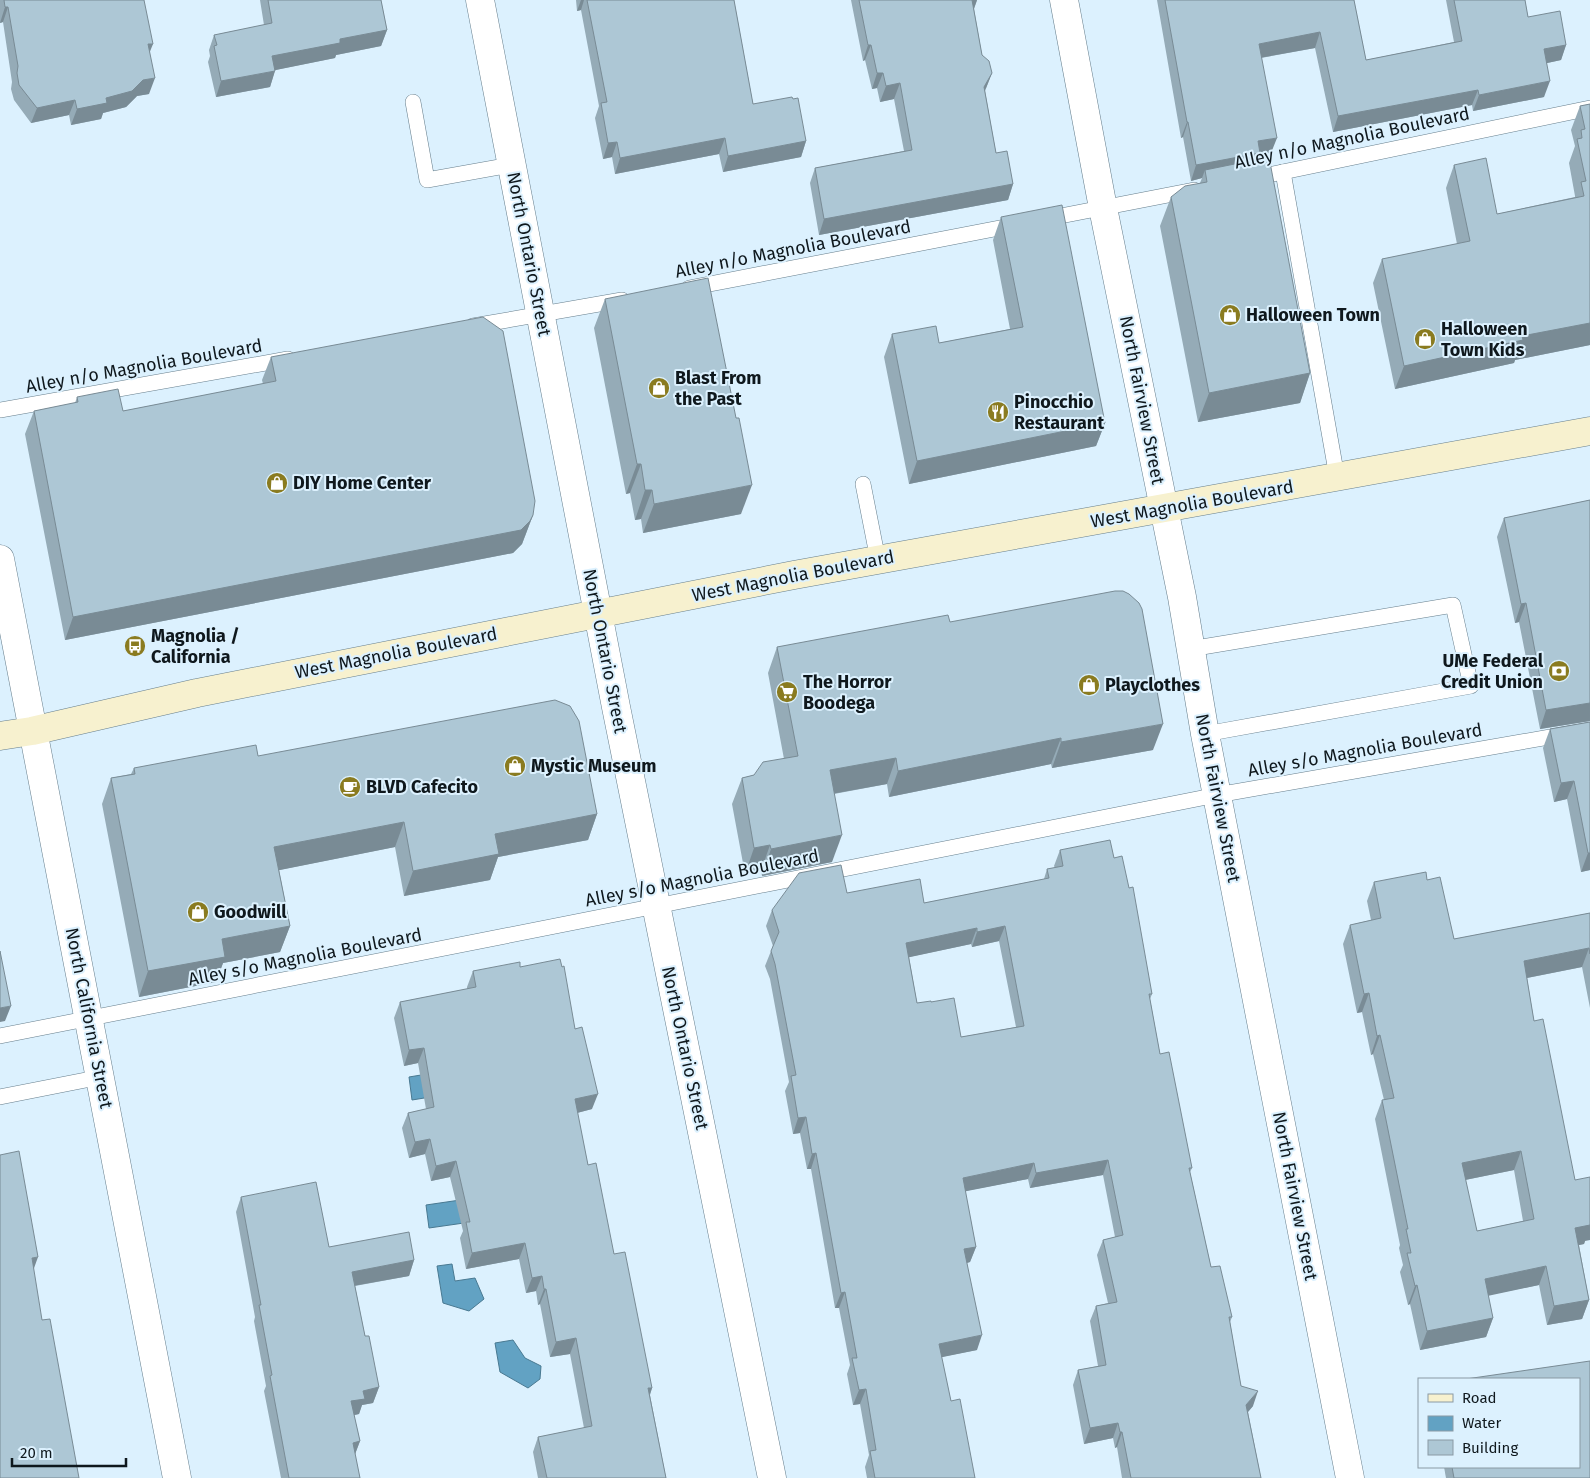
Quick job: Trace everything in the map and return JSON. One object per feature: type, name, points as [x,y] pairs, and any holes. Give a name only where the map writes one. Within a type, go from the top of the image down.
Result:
[{"type":"main road","name":"West Magnolia Boulevard","points":[[0,736],[32,731],[197,693],[598,613],[878,560],[1590,431]]},
{"type":"street","name":"North Ontario Street","points":[[480,0],[656,907],[772,1478]]},
{"type":"street","name":"North Fairview Street","points":[[1064,0],[1350,1478]]},
{"type":"street","name":"North California Street","points":[[0,559],[177,1478]]},
{"type":"lane","points":[[413,102],[427,180],[511,165]]},
{"type":"lane","name":"Alley n/o Magnolia Boulevard","points":[[1236,182],[1590,108]]},
{"type":"lane","points":[[1283,172],[1337,477]]},
{"type":"lane","name":"Alley n/o Magnolia Boulevard","points":[[673,291],[1207,187]]},
{"type":"lane","points":[[462,328],[635,298]]},
{"type":"lane","name":"Alley n/o Magnolia Boulevard","points":[[0,410],[305,356]]},
{"type":"lane","points":[[863,484],[878,560]]},
{"type":"lane","points":[[1190,649],[1453,605],[1471,686],[1205,734]]},
{"type":"lane","name":"Alley s/o Magnolia Boulevard","points":[[0,1036],[1217,795],[1590,730]]},
{"type":"lane","points":[[0,1097],[101,1077]]},
{"type":"water","points":[[463,1068],[467,1091],[412,1100],[409,1077]]},
{"type":"water","points":[[467,1199],[471,1222],[429,1228],[426,1205]]},
{"type":"water","points":[[452,1264],[455,1281],[475,1278],[484,1299],[469,1311],[443,1303],[437,1266]]},
{"type":"water","points":[[513,1340],[525,1358],[541,1366],[540,1379],[528,1388],[500,1372],[495,1343]]},
{"type":"building","points":[[4,0],[144,0],[153,44],[148,44],[155,78],[143,80],[132,91],[106,98],[107,103],[77,109],[75,100],[37,108],[19,85],[18,66],[8,7],[5,7]]},
{"type":"building","points":[[268,0],[381,0],[387,30],[340,39],[340,43],[272,56],[275,71],[221,81],[214,46],[217,45],[214,35],[272,23]]},
{"type":"building","points":[[587,0],[734,0],[753,104],[792,97],[793,99],[798,98],[806,141],[728,156],[725,138],[620,158],[617,142],[608,143],[601,103],[607,102]]},
{"type":"building","points":[[859,0],[972,0],[982,55],[989,61],[992,73],[984,87],[996,153],[1007,151],[1013,184],[824,219],[815,168],[912,150],[900,83],[886,86],[883,73],[877,73],[871,45],[868,45]]},
{"type":"building","points":[[1165,0],[1354,0],[1366,60],[1462,41],[1454,0],[1525,0],[1528,17],[1560,11],[1566,45],[1544,49],[1550,81],[1479,95],[1478,90],[1338,116],[1320,32],[1259,44],[1277,138],[1258,141],[1260,153],[1196,165]]},
{"type":"building","points":[[1590,104],[1590,323],[1522,336],[1523,340],[1404,366],[1382,259],[1470,241],[1454,165],[1486,158],[1497,214],[1584,196],[1581,182],[1586,181],[1577,139],[1582,138],[1581,130],[1585,129],[1580,106]]},
{"type":"building","name":"Halloween Town","points":[[1269,157],[1310,373],[1209,393],[1171,197],[1185,186],[1207,182],[1205,170]]},
{"type":"building","points":[[1062,205],[1105,423],[917,461],[892,334],[936,326],[939,343],[1023,327],[1001,217]]},
{"type":"building","name":"Blast From the Past","points":[[708,278],[736,418],[739,418],[752,485],[654,504],[652,490],[645,490],[641,464],[637,464],[605,299]]},
{"type":"building","name":"DIY Home Center","points":[[483,317],[503,331],[535,501],[533,515],[521,530],[73,617],[34,411],[78,402],[77,397],[118,389],[123,411],[276,381],[271,357]]},
{"type":"building","name":"UMe Federal Credit Union","points":[[1590,500],[1590,703],[1546,710],[1526,603],[1521,604],[1504,518]]},
{"type":"building","points":[[1123,591],[1129,594],[1139,603],[1142,609],[1163,724],[1061,742],[1061,738],[898,771],[896,758],[830,770],[842,835],[771,849],[770,845],[754,848],[742,778],[754,775],[763,762],[798,756],[777,647],[948,615],[950,622]]},
{"type":"building","points":[[555,700],[570,706],[579,721],[597,814],[495,834],[499,854],[413,871],[404,822],[274,847],[290,926],[222,939],[225,957],[148,971],[111,778],[135,774],[134,768],[256,745],[258,756]]},
{"type":"building","points":[[1590,722],[1590,853],[1588,853],[1574,781],[1561,783],[1550,729]]},
{"type":"building","points":[[1110,840],[1114,858],[1122,856],[1129,888],[1133,887],[1152,994],[1149,994],[1160,1054],[1169,1052],[1192,1168],[1189,1168],[1211,1267],[1220,1266],[1232,1317],[1229,1317],[1241,1386],[1258,1391],[1246,1405],[1261,1478],[1131,1478],[1122,1432],[1120,1432],[1118,1423],[1090,1428],[1078,1370],[1106,1365],[1096,1306],[1117,1302],[1103,1240],[1123,1235],[1108,1160],[1036,1173],[1034,1163],[963,1178],[976,1247],[964,1249],[982,1335],[939,1344],[951,1401],[960,1399],[975,1478],[875,1478],[870,1451],[876,1450],[866,1389],[859,1390],[852,1358],[857,1358],[845,1292],[841,1293],[816,1153],[812,1154],[806,1117],[798,1118],[791,1076],[796,1075],[771,951],[779,932],[772,910],[799,873],[841,865],[847,893],[920,879],[924,903],[1049,878],[1047,869],[1063,866],[1060,850]],"holes":[[[1005,926],[1024,1026],[961,1037],[954,998],[917,1003],[906,943],[977,928],[977,932]]]},
{"type":"building","points":[[1426,872],[1427,880],[1440,877],[1454,939],[1590,913],[1590,954],[1589,948],[1524,961],[1534,1021],[1543,1019],[1575,1180],[1590,1177],[1590,1225],[1575,1228],[1589,1300],[1554,1306],[1546,1266],[1485,1279],[1493,1318],[1427,1331],[1417,1285],[1415,1286],[1407,1253],[1411,1253],[1406,1229],[1408,1229],[1382,1100],[1394,1098],[1380,1035],[1377,1036],[1369,993],[1364,994],[1350,925],[1381,918],[1374,882]],"holes":[[[1521,1151],[1534,1219],[1477,1231],[1462,1163]]]},
{"type":"building","points":[[0,951],[11,1006],[0,1008]]},
{"type":"building","points":[[560,959],[562,967],[564,966],[575,1029],[582,1027],[598,1094],[575,1099],[588,1165],[596,1163],[614,1254],[625,1252],[652,1388],[648,1388],[666,1478],[547,1478],[538,1437],[592,1426],[576,1338],[556,1342],[542,1276],[532,1278],[525,1243],[472,1253],[466,1222],[470,1222],[456,1161],[436,1166],[430,1139],[415,1142],[408,1113],[434,1107],[424,1048],[409,1050],[400,1002],[476,987],[473,971],[520,962],[520,967]]},
{"type":"building","points":[[19,1151],[38,1257],[32,1258],[42,1320],[50,1319],[79,1478],[0,1478],[0,1155]]},
{"type":"building","points":[[316,1182],[329,1247],[409,1232],[414,1260],[352,1272],[365,1336],[369,1336],[379,1387],[363,1391],[365,1399],[351,1401],[360,1441],[353,1443],[360,1478],[289,1478],[270,1376],[272,1375],[259,1305],[261,1305],[241,1197]]},
{"type":"building","points":[[1590,1361],[1590,1478],[1454,1478],[1452,1468],[1580,1468],[1580,1378],[1473,1378]]},
{"type":"place","name":"Halloween Town","points":[[1230,315]]},
{"type":"place","name":"Halloween Town Kids","points":[[1425,339]]},
{"type":"place","name":"Blast From the Past","points":[[659,388]]},
{"type":"place","name":"Pinocchio Restaurant","points":[[998,412]]},
{"type":"place","name":"DIY Home Center","points":[[277,483]]},
{"type":"place","name":"Magnolia / California","points":[[135,646]]},
{"type":"place","name":"UMe Federal Credit Union","points":[[1559,671]]},
{"type":"place","name":"Playclothes","points":[[1089,685]]},
{"type":"place","name":"The Horror Boodega","points":[[787,692]]},
{"type":"place","name":"Mystic Museum","points":[[515,766]]},
{"type":"place","name":"BLVD Cafecito","points":[[350,787]]},
{"type":"place","name":"Goodwill","points":[[198,912]]}]
